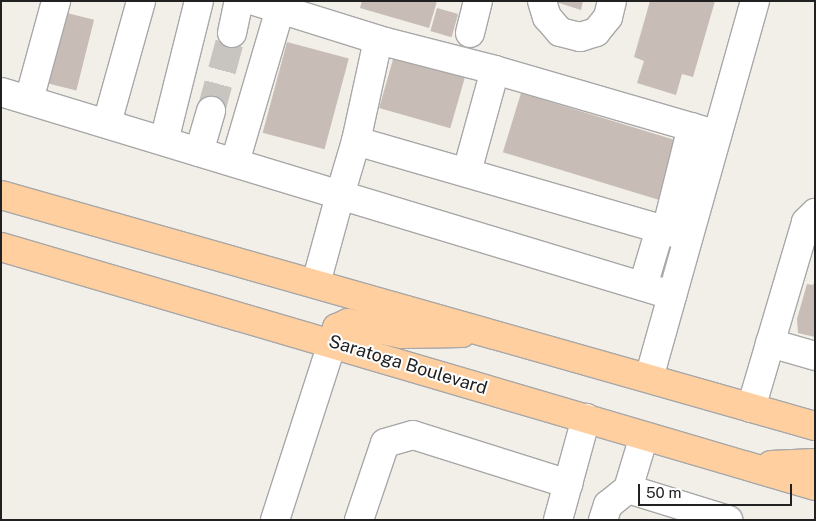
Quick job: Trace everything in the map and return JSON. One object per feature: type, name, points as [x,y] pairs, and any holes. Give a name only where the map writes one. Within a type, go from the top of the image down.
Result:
[{"type":"main road","points":[[1,195],[815,426]]},
{"type":"main road","name":"Saratoga Boulevard","points":[[1,247],[332,342],[815,486]]},
{"type":"main road","points":[[332,342],[337,328],[348,323],[402,334],[491,333]]},
{"type":"main road","points":[[744,466],[815,463]]},
{"type":"street","points":[[29,100],[56,1]]},
{"type":"street","points":[[107,123],[141,1]]},
{"type":"street","points":[[164,141],[199,1]]},
{"type":"street","points":[[232,33],[239,1]]},
{"type":"street","points":[[254,1],[378,40],[495,70],[704,130]]},
{"type":"street","points":[[470,33],[478,1]]},
{"type":"street","points":[[542,1],[547,17],[560,32],[580,37],[596,32],[608,16],[612,1]]},
{"type":"street","points":[[643,286],[671,232],[704,130],[755,1]]},
{"type":"street","points":[[219,158],[272,39],[280,9]]},
{"type":"street","points":[[316,283],[356,141],[378,40]]},
{"type":"street","points":[[467,172],[495,70]]},
{"type":"street","points":[[1,92],[672,295]]},
{"type":"street","points":[[211,111],[219,158]]},
{"type":"street","points":[[356,141],[671,232]]},
{"type":"street","points":[[751,408],[806,222],[815,213]]},
{"type":"street","points":[[649,378],[672,295],[671,232]]},
{"type":"street","points":[[275,520],[332,342]]},
{"type":"street","points":[[770,344],[815,356]]},
{"type":"street","points":[[558,520],[586,418]]},
{"type":"street","points":[[359,520],[385,443],[413,435],[568,484]]},
{"type":"street","points":[[603,520],[608,504],[628,489],[644,436]]},
{"type":"street","points":[[628,489],[727,520]]},
{"type":"building","points":[[362,1],[437,1],[429,28],[360,8]]},
{"type":"building","points":[[553,1],[583,1],[581,10]]},
{"type":"building","points":[[650,1],[715,1],[693,77],[682,74],[676,95],[637,83],[644,61],[634,57]]},
{"type":"building","points":[[437,8],[458,14],[452,37],[430,31]]},
{"type":"building","points":[[63,12],[94,20],[76,91],[45,83]]},
{"type":"building","points":[[287,42],[349,59],[324,149],[263,133]]},
{"type":"building","points":[[394,56],[465,76],[450,128],[379,108]]},
{"type":"building","points":[[521,93],[681,142],[663,201],[503,152]]},
{"type":"building","points":[[815,280],[815,337],[798,333],[797,319],[807,284],[813,285]]},
{"type":"tunnel","points":[[211,111],[232,33]]}]
